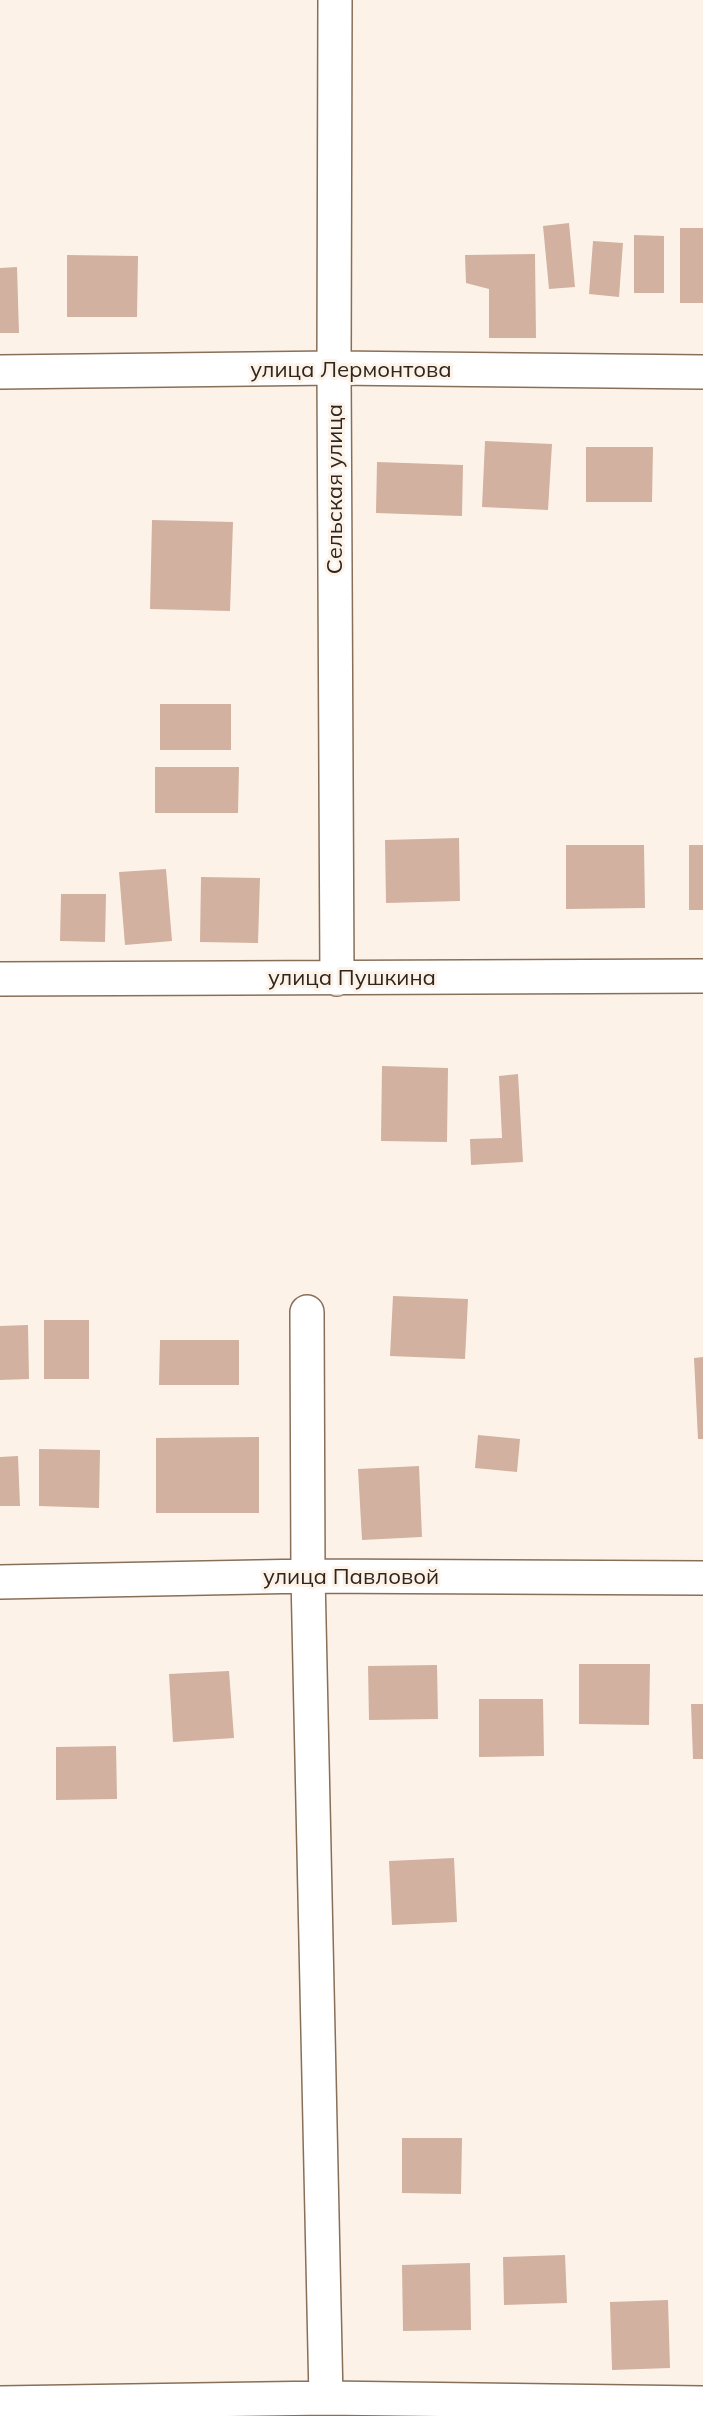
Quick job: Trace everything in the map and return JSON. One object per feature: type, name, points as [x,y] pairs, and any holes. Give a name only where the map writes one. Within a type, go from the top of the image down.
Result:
[{"type":"street","name":"Сельская улица","points":[[335,0],[337,979]]},
{"type":"street","name":"улица Лермонтова","points":[[0,372],[334,368],[703,372]]},
{"type":"street","name":"улица Пушкина","points":[[0,979],[703,976]]},
{"type":"street","points":[[307,1312],[308,1576],[326,2398]]},
{"type":"street","name":"улица Павловой","points":[[0,1582],[308,1576],[703,1578]]},
{"type":"street","points":[[0,2403],[326,2398],[703,2403]]},
{"type":"building","points":[[569,223],[575,287],[549,289],[543,226]]},
{"type":"building","points":[[680,228],[703,228],[703,303],[680,303]]},
{"type":"building","points":[[634,235],[664,236],[664,293],[634,293]]},
{"type":"building","points":[[593,241],[623,243],[619,297],[589,294]]},
{"type":"building","points":[[535,254],[536,338],[489,338],[489,289],[466,283],[465,255]]},
{"type":"building","points":[[67,255],[138,256],[137,317],[67,317]]},
{"type":"building","points":[[17,267],[19,333],[0,333],[0,268]]},
{"type":"building","points":[[485,441],[552,444],[548,510],[482,507]]},
{"type":"building","points":[[586,447],[653,447],[652,502],[586,502]]},
{"type":"building","points":[[377,462],[463,465],[462,516],[376,513]]},
{"type":"building","points":[[152,520],[233,522],[230,611],[150,609]]},
{"type":"building","points":[[160,704],[231,704],[231,750],[160,750]]},
{"type":"building","points":[[155,767],[239,767],[238,813],[155,813]]},
{"type":"building","points":[[459,838],[460,901],[386,903],[385,840]]},
{"type":"building","points":[[566,845],[644,845],[645,908],[566,909]]},
{"type":"building","points":[[689,845],[703,845],[703,910],[689,910]]},
{"type":"building","points":[[166,869],[172,941],[125,945],[119,872]]},
{"type":"building","points":[[201,877],[260,878],[258,943],[200,942]]},
{"type":"building","points":[[61,894],[106,894],[105,942],[60,941]]},
{"type":"building","points":[[382,1066],[448,1068],[447,1142],[381,1141]]},
{"type":"building","points":[[518,1074],[523,1162],[471,1165],[470,1139],[502,1138],[499,1076]]},
{"type":"building","points":[[393,1296],[468,1299],[465,1359],[390,1356]]},
{"type":"building","points":[[44,1320],[89,1320],[89,1379],[44,1379]]},
{"type":"building","points":[[28,1325],[29,1379],[0,1380],[0,1326]]},
{"type":"building","points":[[160,1340],[239,1340],[239,1385],[159,1385]]},
{"type":"building","points":[[703,1357],[703,1439],[698,1439],[694,1358]]},
{"type":"building","points":[[478,1435],[520,1439],[517,1472],[475,1468]]},
{"type":"building","points":[[259,1437],[259,1513],[156,1513],[156,1438]]},
{"type":"building","points":[[39,1449],[100,1450],[99,1508],[39,1506]]},
{"type":"building","points":[[18,1456],[20,1506],[0,1506],[0,1457]]},
{"type":"building","points":[[419,1466],[422,1537],[362,1540],[358,1469]]},
{"type":"building","points":[[579,1664],[650,1664],[649,1725],[579,1724]]},
{"type":"building","points":[[437,1665],[438,1719],[369,1720],[368,1666]]},
{"type":"building","points":[[229,1671],[234,1738],[173,1742],[169,1674]]},
{"type":"building","points":[[479,1699],[543,1699],[544,1756],[479,1757]]},
{"type":"building","points":[[691,1704],[703,1704],[703,1759],[693,1759]]},
{"type":"building","points":[[116,1746],[117,1799],[56,1800],[56,1747]]},
{"type":"building","points":[[454,1858],[457,1922],[392,1925],[389,1861]]},
{"type":"building","points":[[402,2138],[462,2138],[461,2194],[402,2193]]},
{"type":"building","points":[[565,2255],[567,2303],[504,2305],[503,2257]]},
{"type":"building","points":[[470,2263],[471,2330],[403,2331],[402,2265]]},
{"type":"building","points":[[668,2300],[670,2368],[612,2370],[610,2302]]}]
